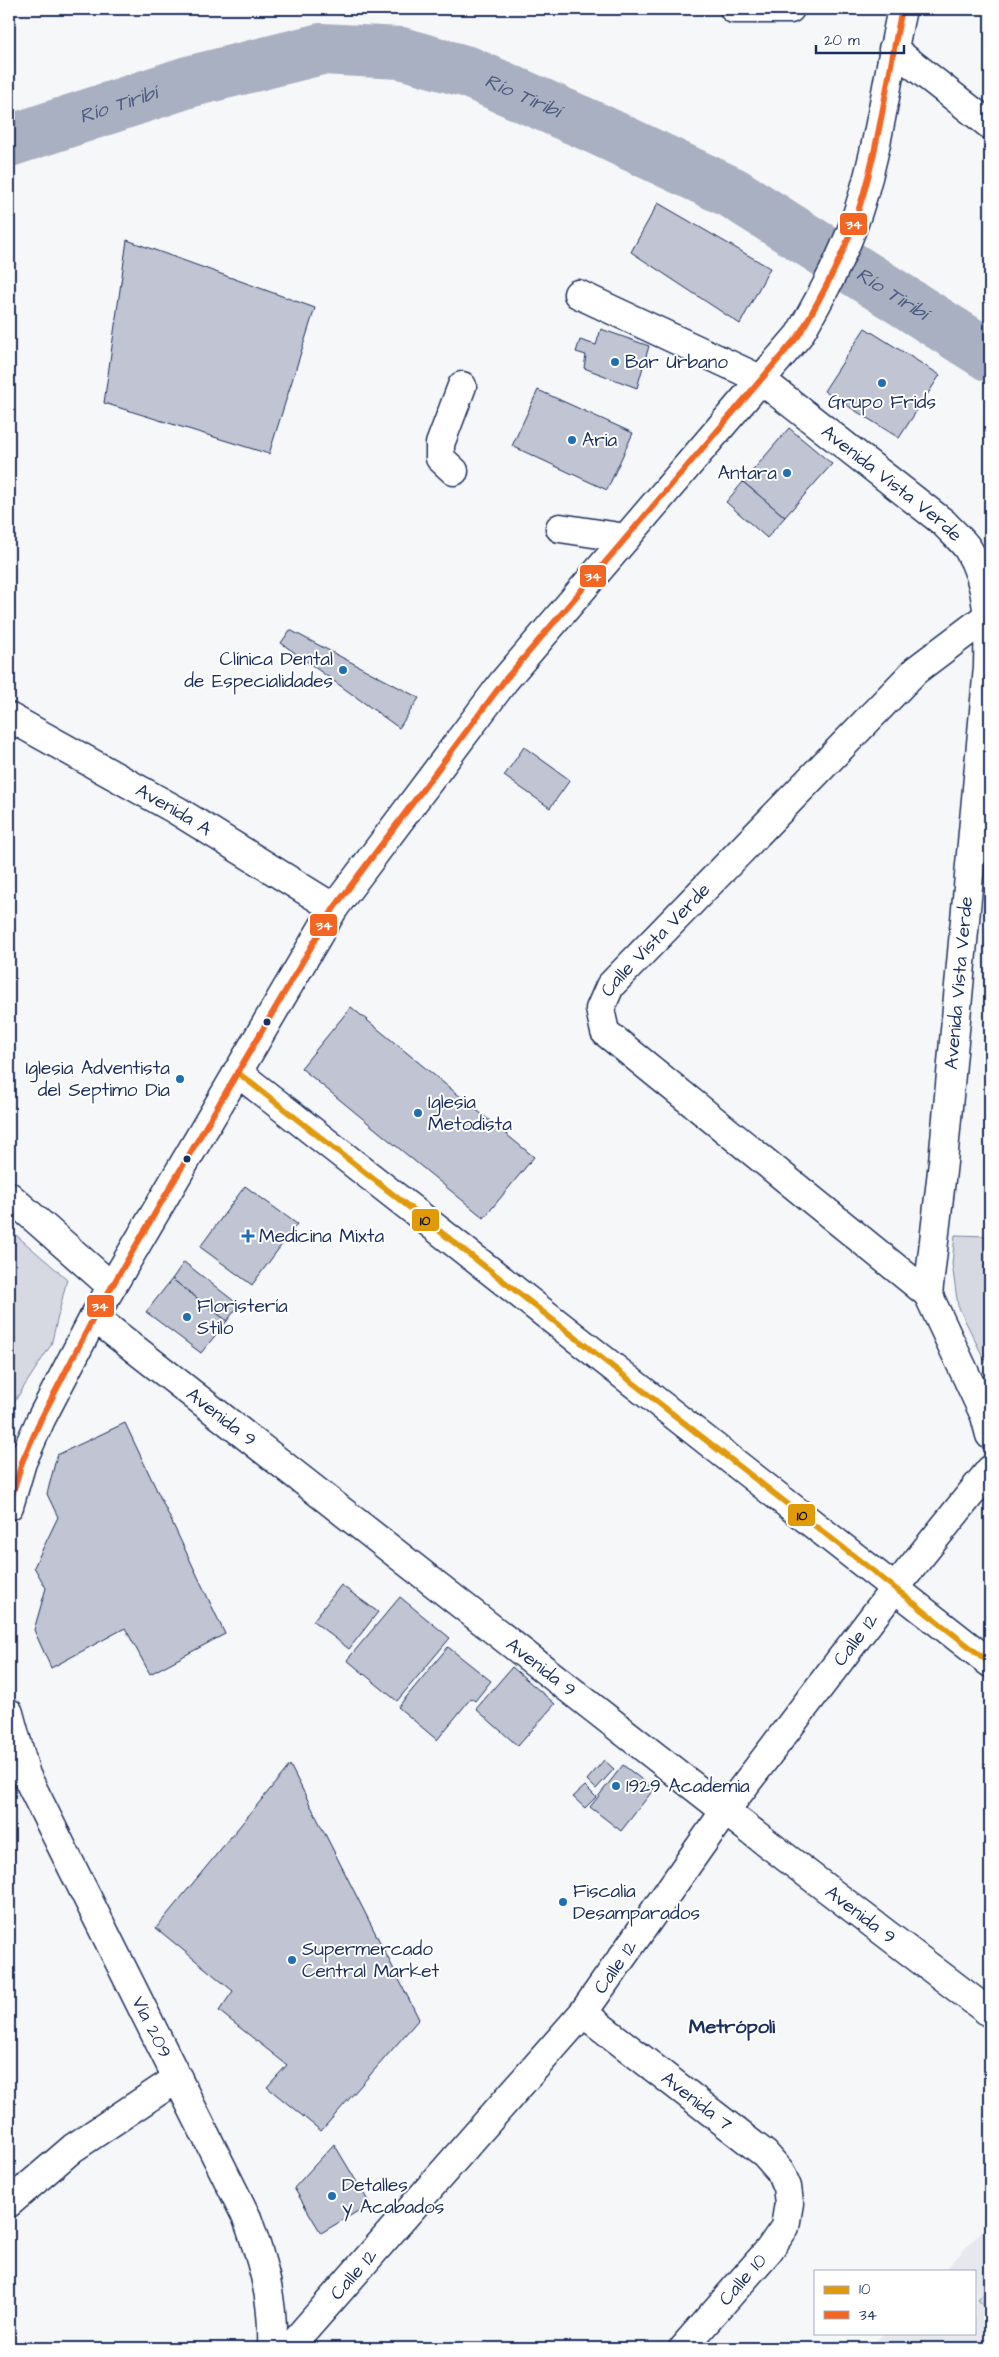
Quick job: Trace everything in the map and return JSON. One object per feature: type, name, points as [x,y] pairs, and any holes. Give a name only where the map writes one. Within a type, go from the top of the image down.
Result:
[{"type":"street","points":[[734,9],[790,9]]},
{"type":"street","points":[[9,1506],[22,1462],[41,1419],[94,1316],[334,908],[504,681],[798,335],[823,293],[852,228],[869,170],[902,9]]},
{"type":"street","points":[[893,49],[990,125]]},
{"type":"street","name":"Avenida Vista Verde","points":[[578,294],[760,379],[944,523],[967,548],[982,579],[989,615],[986,686],[944,1152],[928,1294]]},
{"type":"street","points":[[454,471],[440,458],[440,444],[462,386]]},
{"type":"street","points":[[560,528],[626,538]]},
{"type":"street","name":"Calle Vista Verde","points":[[928,1294],[605,1032],[600,1010],[610,986],[916,670],[989,615]]},
{"type":"street","name":"Avenida A","points":[[9,717],[176,810],[334,908]]},
{"type":"street","points":[[237,1072],[990,1664]]},
{"type":"street","points":[[9,1196],[111,1286]]},
{"type":"street","points":[[928,1294],[985,1416],[990,1435]]},
{"type":"street","name":"Avenida 9","points":[[94,1316],[725,1811],[990,2013]]},
{"type":"street","points":[[9,1444],[41,1419]]},
{"type":"street","name":"Calle 12","points":[[289,2348],[583,2013],[725,1811],[895,1588],[990,1470]]},
{"type":"street","name":"Vía 209","points":[[9,1713],[26,1776],[178,2078],[250,2227],[265,2269],[273,2320],[272,2348]]},
{"type":"street","name":"Avenida 7","points":[[583,2013],[765,2154],[780,2171],[787,2187],[789,2203]]},
{"type":"street","points":[[9,2202],[73,2148],[178,2078]]},
{"type":"street","name":"Calle 10","points":[[683,2348],[769,2250],[785,2226],[789,2203]]},
{"type":"shaded area","points":[[9,1229],[67,1279],[51,1345],[9,1410]]},
{"type":"shaded area","points":[[955,1235],[990,1236],[990,1371],[958,1306],[952,1264]]},
{"type":"shaded area","points":[[990,2222],[990,2348],[870,2348],[883,2334],[976,2334],[976,2270],[945,2270]]},
{"type":"shaded area","points":[[990,2287],[990,2311],[978,2300]]},
{"type":"building","points":[[658,203],[770,268],[740,324],[631,252]]},
{"type":"building","points":[[127,240],[315,308],[269,454],[104,403]]},
{"type":"building","name":"Grupo Frids","points":[[865,328],[940,375],[899,438],[824,391]]},
{"type":"building","name":"Bar Urbano","points":[[601,329],[649,346],[637,388],[584,368],[586,355],[576,352],[580,340],[596,345]]},
{"type":"building","name":"Aria","points":[[538,390],[633,433],[607,490],[512,446]]},
{"type":"building","name":"Antara","points":[[789,428],[832,464],[785,517],[743,482]]},
{"type":"building","points":[[743,482],[785,517],[767,538],[726,502]]},
{"type":"building","name":"Clínica Dental de Especialidades","points":[[290,630],[419,698],[399,728],[281,643]]},
{"type":"building","points":[[524,747],[570,780],[550,808],[504,776]]},
{"type":"building","name":"Iglesia Metodista","points":[[351,1007],[534,1157],[484,1218],[301,1068]]},
{"type":"building","name":"Medicina Mixta","points":[[245,1186],[297,1224],[252,1285],[200,1247]]},
{"type":"building","points":[[184,1262],[239,1305],[227,1321],[172,1279]]},
{"type":"building","name":"Floristería Stilo","points":[[172,1279],[227,1321],[201,1353],[146,1312]]},
{"type":"building","points":[[125,1423],[225,1634],[150,1674],[125,1628],[51,1668],[34,1630],[46,1588],[34,1567],[58,1517],[47,1494],[57,1455]]},
{"type":"building","points":[[341,1585],[378,1612],[349,1649],[313,1621]]},
{"type":"building","points":[[400,1597],[450,1638],[397,1701],[347,1660]]},
{"type":"building","points":[[448,1647],[491,1681],[475,1701],[471,1698],[437,1740],[398,1707]]},
{"type":"building","points":[[512,1667],[555,1704],[518,1746],[476,1709]]},
{"type":"building","points":[[604,1760],[614,1769],[596,1789],[587,1780]]},
{"type":"building","name":"Supermercado Central Market","points":[[290,1765],[419,2019],[321,2131],[267,2087],[287,2065],[219,2011],[233,1991],[156,1928]]},
{"type":"building","points":[[623,1765],[654,1789],[621,1831],[590,1807]]},
{"type":"building","points":[[585,1786],[596,1797],[585,1808],[573,1797]]},
{"type":"building","name":"Detalles y Acabados","points":[[334,2144],[370,2204],[321,2233],[294,2188]]},
{"type":"waterway","name":"Río Tiribí","points":[[9,141],[188,82],[321,49],[401,53],[468,72],[593,127],[733,193],[990,356]]},
{"type":"transit line","name":"34","points":[[9,1506],[22,1462],[41,1419],[94,1317],[334,908],[504,681],[799,335],[847,243],[861,202],[875,148],[902,9]]},
{"type":"transit line","name":"10","points":[[237,1072],[990,1663]]},
{"type":"place","name":"Bar Urbano","points":[[615,362]]},
{"type":"place","name":"Grupo Frids","points":[[882,383]]},
{"type":"place","name":"Aria","points":[[572,440]]},
{"type":"place","name":"Antara","points":[[787,473]]},
{"type":"place","name":"Clínica Dental de Especialidades","points":[[343,670]]},
{"type":"place","name":"Iglesia Adventista del Septimo Dia","points":[[180,1079]]},
{"type":"place","name":"Iglesia Metodista","points":[[418,1113]]},
{"type":"place","name":"Medicina Mixta","points":[[248,1236]]},
{"type":"place","name":"Floristería Stilo","points":[[187,1317]]},
{"type":"place","name":"1929 Academia","points":[[616,1786]]},
{"type":"place","name":"Fiscalia Desamparados","points":[[563,1902]]},
{"type":"place","name":"Supermercado Central Market","points":[[292,1960]]},
{"type":"place","name":"Detalles y Acabados","points":[[332,2196]]},
{"type":"district","name":"Metrópoli","points":[[732,2027]]}]
